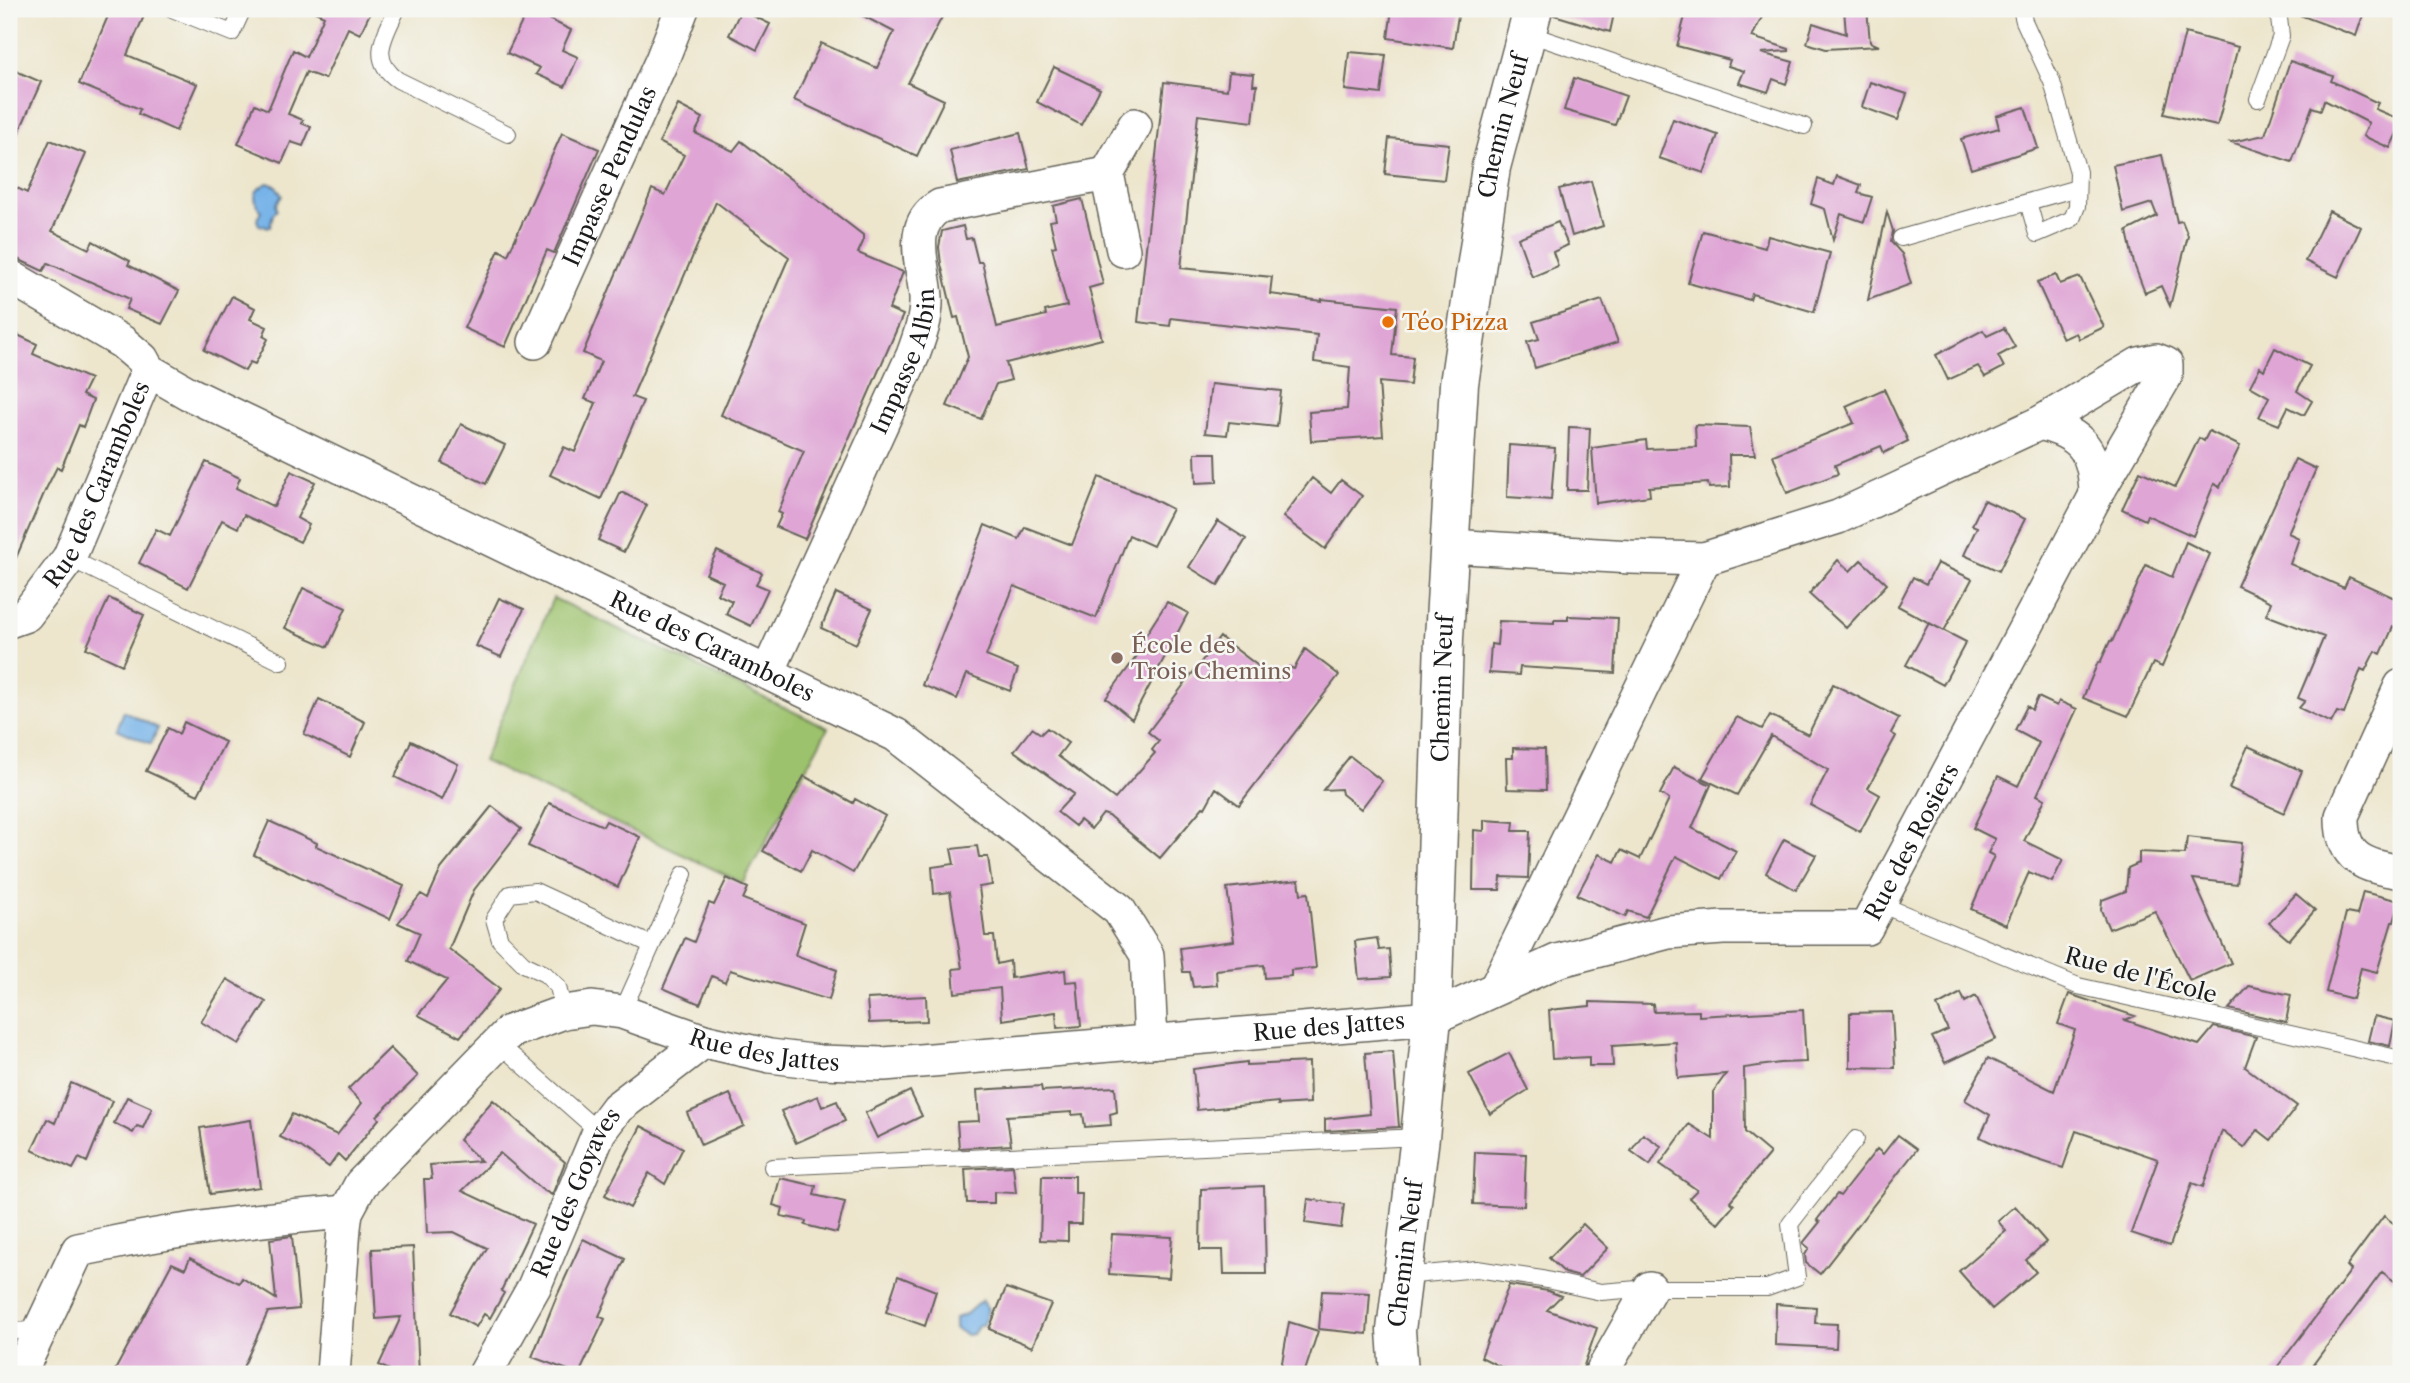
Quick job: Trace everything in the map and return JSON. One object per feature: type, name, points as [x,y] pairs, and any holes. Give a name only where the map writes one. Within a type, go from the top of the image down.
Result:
[{"type":"street","name":"Impasse Pendulas","points":[[535,342],[682,9]]},
{"type":"street","name":"Chemin Neuf","points":[[1393,1356],[1432,1017],[1444,638],[1459,384],[1489,181],[1529,21]]},
{"type":"street","points":[[1123,250],[1107,174],[1135,125]]},
{"type":"street","name":"Impasse Albin","points":[[768,672],[922,331],[926,296],[920,261],[920,236],[925,218],[940,206],[1107,174]]},
{"type":"street","name":"Rue des Caramboles","points":[[9,276],[122,342],[142,359],[148,370],[232,415],[896,735],[1119,911],[1147,955],[1151,1042]]},
{"type":"street","name":"Rue des Rosiers","points":[[1432,1017],[1557,961],[1668,932],[1723,928],[1866,929],[2096,495],[2166,375],[2166,364],[2156,359],[2139,364],[2039,423],[1838,517],[1704,559],[1450,546]]},
{"type":"street","name":"Rue des Caramboles","points":[[9,621],[26,615],[69,558],[148,370]]},
{"type":"street","points":[[2039,423],[2060,428],[2081,442],[2093,462],[2096,495]]},
{"type":"street","points":[[1496,988],[1704,559]]},
{"type":"street","points":[[2401,686],[2342,816],[2341,836],[2357,859],[2373,868],[2401,872]]},
{"type":"street","name":"Rue des Jattes","points":[[333,1374],[346,1212],[361,1184],[509,1032],[564,1012],[592,1008],[622,1012],[704,1041],[770,1056],[857,1065],[1432,1017]]},
{"type":"street","name":"Rue des Goyaves","points":[[485,1374],[534,1287],[599,1132],[617,1108],[704,1041]]},
{"type":"street","points":[[26,1360],[24,1331],[78,1250],[155,1236],[346,1212]]},
{"type":"street","points":[[1601,1374],[1650,1288]]},
{"type":"lane","points":[[172,9],[232,33],[243,9]]},
{"type":"lane","points":[[397,9],[384,37],[380,57],[385,71],[508,134]]},
{"type":"lane","points":[[2021,9],[2052,82],[2078,172],[2077,206],[2073,219],[2037,234],[2028,202]]},
{"type":"lane","points":[[2258,99],[2281,36],[2278,9]]},
{"type":"lane","points":[[1529,21],[1804,125]]},
{"type":"lane","points":[[1901,238],[2077,188]]},
{"type":"lane","points":[[69,558],[281,662]]},
{"type":"lane","points":[[622,1012],[684,874]]},
{"type":"lane","points":[[564,1012],[558,987],[545,974],[524,964],[500,940],[494,919],[510,894],[535,891],[652,945]]},
{"type":"lane","name":"Rue de l'École","points":[[1880,904],[2078,986],[2401,1059]]},
{"type":"lane","points":[[498,1043],[599,1132]]},
{"type":"lane","points":[[772,1167],[1420,1137]]},
{"type":"lane","points":[[1404,1276],[1478,1269],[1601,1292],[1650,1288],[1767,1288],[1797,1277],[1790,1224],[1856,1139]]},
{"type":"green space","points":[[553,598],[828,728],[743,883],[483,761]]},
{"type":"water","points":[[268,183],[276,186],[282,196],[276,204],[277,210],[273,214],[270,227],[259,225],[257,220],[261,211],[255,198],[259,188]]},
{"type":"water","points":[[124,711],[158,728],[151,744],[117,729]]},
{"type":"water","points":[[982,1300],[988,1309],[983,1325],[979,1325],[973,1334],[967,1335],[955,1329],[955,1318],[966,1314]]},
{"type":"building","points":[[111,9],[127,9],[144,16],[127,55],[197,84],[176,131],[138,114],[140,109],[79,84]]},
{"type":"building","points":[[309,9],[372,9],[360,34],[348,28],[325,79],[306,72],[288,114],[303,120],[301,123],[311,127],[303,146],[291,142],[282,163],[238,144],[255,104],[268,110],[293,50],[306,57],[324,16]]},
{"type":"building","points":[[528,9],[571,30],[562,50],[578,57],[565,87],[536,74],[540,68],[507,53]]},
{"type":"building","points":[[850,9],[927,9],[942,17],[908,83],[944,100],[917,156],[794,100],[821,43],[877,68],[894,32]]},
{"type":"building","points":[[1392,9],[1459,9],[1453,48],[1388,38]]},
{"type":"building","points":[[1554,9],[1615,9],[1610,32],[1554,15]]},
{"type":"building","points":[[1687,9],[1766,9],[1752,37],[1789,49],[1761,53],[1793,62],[1786,84],[1773,79],[1768,92],[1739,83],[1744,71],[1728,66],[1730,60],[1677,46]]},
{"type":"building","points":[[1844,9],[1867,9],[1870,42],[1879,46],[1826,49],[1807,43],[1813,23],[1846,34]]},
{"type":"building","points":[[2365,9],[2356,36],[2289,11]]},
{"type":"building","points":[[741,10],[770,24],[757,50],[729,35]]},
{"type":"building","points":[[2185,33],[2238,47],[2217,126],[2164,114]]},
{"type":"building","points":[[1349,52],[1386,55],[1381,94],[1345,90]]},
{"type":"building","points":[[2290,61],[2333,76],[2331,81],[2378,103],[2375,109],[2401,120],[2390,148],[2363,136],[2369,123],[2324,100],[2321,110],[2312,107],[2292,162],[2231,142],[2265,135]]},
{"type":"building","points":[[1054,67],[1100,89],[1081,125],[1037,102]]},
{"type":"building","points":[[9,68],[41,82],[9,155]]},
{"type":"building","points":[[1229,72],[1254,74],[1253,85],[1257,85],[1253,122],[1198,115],[1181,268],[1272,277],[1270,294],[1397,307],[1392,355],[1413,357],[1410,385],[1379,382],[1383,436],[1311,441],[1309,412],[1347,409],[1350,367],[1314,362],[1317,335],[1171,318],[1170,326],[1138,322],[1164,82],[1227,90]]},
{"type":"building","points":[[1574,78],[1626,96],[1615,125],[1564,110]]},
{"type":"building","points":[[1870,82],[1907,94],[1898,120],[1862,107]]},
{"type":"building","points":[[678,105],[703,118],[695,133],[733,151],[741,141],[863,235],[858,253],[903,272],[889,309],[903,315],[805,539],[776,527],[782,514],[778,512],[804,451],[721,415],[789,257],[716,202],[632,397],[643,401],[601,499],[550,475],[564,447],[575,452],[596,403],[585,399],[601,361],[583,353],[600,312],[652,189],[665,195],[684,155],[659,142]]},
{"type":"building","points":[[2025,107],[2038,148],[1971,169],[1961,139],[1999,128],[1996,116]]},
{"type":"building","points":[[1673,119],[1718,135],[1704,173],[1659,158]]},
{"type":"building","points":[[562,133],[599,149],[554,253],[547,250],[505,347],[464,328],[499,250],[508,255]]},
{"type":"building","points":[[1020,133],[1029,169],[957,183],[950,150]]},
{"type":"building","points":[[1389,138],[1449,144],[1444,180],[1385,174]]},
{"type":"building","points":[[50,140],[86,154],[52,231],[89,249],[93,241],[130,261],[128,265],[179,291],[162,324],[126,309],[130,299],[48,263],[43,271],[9,255],[9,184],[27,193]]},
{"type":"building","points":[[2162,155],[2177,222],[2182,221],[2188,236],[2170,306],[2161,286],[2145,293],[2134,264],[2127,231],[2157,216],[2152,203],[2123,212],[2113,165]]},
{"type":"building","points":[[1837,176],[1861,185],[1858,193],[1872,197],[1864,222],[1841,214],[1833,240],[1825,209],[1811,204],[1818,179],[1834,185]]},
{"type":"building","points":[[1591,181],[1603,226],[1572,236],[1559,189]]},
{"type":"building","points":[[1082,199],[1103,284],[1089,288],[1102,339],[1006,363],[1011,380],[996,384],[981,419],[947,406],[968,357],[958,317],[954,318],[941,264],[939,247],[942,231],[963,226],[966,239],[972,238],[978,262],[982,262],[997,327],[1046,315],[1045,311],[1067,306],[1052,247],[1056,246],[1050,221],[1056,220],[1053,206]]},
{"type":"building","points":[[2329,211],[2361,227],[2338,277],[2305,261]]},
{"type":"building","points":[[1887,212],[1893,231],[1891,242],[1902,254],[1911,284],[1868,300]]},
{"type":"building","points":[[1558,222],[1568,245],[1553,252],[1558,266],[1532,277],[1518,238]]},
{"type":"building","points":[[1703,231],[1765,248],[1768,236],[1830,253],[1814,312],[1752,294],[1750,300],[1688,283]]},
{"type":"building","points":[[2056,275],[2060,284],[2080,277],[2104,327],[2079,339],[2076,333],[2063,339],[2037,282]]},
{"type":"building","points":[[232,296],[255,308],[250,319],[267,327],[263,336],[268,339],[255,364],[250,362],[245,371],[204,350]]},
{"type":"building","points":[[1602,300],[1618,342],[1535,368],[1527,342],[1539,339],[1533,322]]},
{"type":"building","points":[[2004,328],[2015,347],[1998,356],[2004,367],[1985,377],[1978,366],[1948,380],[1936,355],[1983,330],[1987,336]]},
{"type":"building","points":[[9,331],[37,344],[33,354],[90,379],[82,395],[93,400],[83,427],[79,425],[61,469],[57,467],[45,491],[9,574]]},
{"type":"building","points":[[2275,348],[2310,366],[2297,391],[2312,401],[2304,415],[2288,407],[2279,425],[2259,417],[2269,397],[2250,386],[2260,367],[2264,370]]},
{"type":"building","points":[[1211,384],[1281,391],[1277,427],[1229,422],[1227,435],[1205,433]]},
{"type":"building","points":[[1884,389],[1908,441],[1884,453],[1881,446],[1835,465],[1838,474],[1787,493],[1773,455],[1854,423],[1846,406]]},
{"type":"building","points":[[461,424],[505,445],[486,484],[442,463]]},
{"type":"building","points":[[1695,425],[1750,427],[1755,455],[1729,455],[1730,487],[1709,488],[1708,483],[1649,487],[1650,496],[1596,503],[1592,448],[1646,440],[1647,449],[1696,447]]},
{"type":"building","points":[[1569,427],[1590,428],[1587,490],[1567,490]]},
{"type":"building","points":[[2209,431],[2240,446],[2220,487],[2214,484],[2193,536],[2147,515],[2145,520],[2122,509],[2140,471],[2175,487],[2199,438],[2204,441]]},
{"type":"building","points":[[1509,445],[1555,448],[1551,500],[1507,497]]},
{"type":"building","points":[[1195,453],[1216,453],[1217,482],[1196,483]]},
{"type":"building","points":[[2295,459],[2316,469],[2288,533],[2299,538],[2290,564],[2344,588],[2349,577],[2401,601],[2401,631],[2393,627],[2381,654],[2375,651],[2365,671],[2361,669],[2344,714],[2337,712],[2331,723],[2299,708],[2305,701],[2298,698],[2324,637],[2266,615],[2271,602],[2237,586]]},
{"type":"building","points":[[206,462],[240,478],[236,488],[274,507],[291,471],[315,482],[297,518],[309,525],[300,542],[244,515],[238,528],[222,520],[188,588],[139,563],[156,529],[170,536]]},
{"type":"building","points":[[1099,477],[1172,509],[1153,546],[1129,535],[1096,618],[1014,586],[986,656],[1018,669],[1010,691],[967,674],[957,699],[922,685],[985,525],[1019,539],[1025,527],[1072,545]]},
{"type":"building","points":[[1312,478],[1331,493],[1341,480],[1362,496],[1325,549],[1283,517]]},
{"type":"building","points":[[621,492],[647,505],[624,552],[598,540]]},
{"type":"building","points":[[1984,500],[2025,519],[1999,571],[1964,555],[1977,527],[1972,525]]},
{"type":"building","points":[[1218,521],[1246,539],[1218,585],[1189,567]]},
{"type":"building","points":[[2186,542],[2210,554],[2162,667],[2153,663],[2128,716],[2083,698],[2098,662],[2100,663],[2110,641],[2112,642],[2146,565],[2172,577]]},
{"type":"building","points":[[717,551],[762,573],[756,584],[768,589],[751,626],[726,614],[732,601],[717,594],[723,582],[706,574]]},
{"type":"building","points":[[1838,560],[1850,571],[1861,560],[1887,584],[1846,628],[1809,594]]},
{"type":"building","points":[[1937,563],[1972,579],[1944,631],[1898,606],[1913,577],[1926,584]]},
{"type":"building","points":[[303,588],[346,608],[328,647],[285,628]]},
{"type":"building","points":[[836,593],[872,609],[856,644],[821,628]]},
{"type":"building","points":[[109,598],[144,615],[122,665],[86,648]]},
{"type":"building","points":[[499,598],[524,609],[501,657],[476,646]]},
{"type":"building","points":[[1167,602],[1188,613],[1132,719],[1106,698],[1142,649],[1138,647]]},
{"type":"building","points":[[1568,616],[1618,618],[1615,673],[1520,667],[1519,675],[1489,673],[1491,644],[1497,645],[1499,621],[1554,623],[1554,620],[1568,620]]},
{"type":"building","points":[[1929,623],[1966,642],[1943,685],[1906,665]]},
{"type":"building","points":[[1220,637],[1278,681],[1289,667],[1294,669],[1305,649],[1339,675],[1239,805],[1216,788],[1205,808],[1203,807],[1160,858],[1109,816],[1103,814],[1091,829],[1080,820],[1075,826],[1057,812],[1074,794],[1014,751],[1032,728],[1041,734],[1047,728],[1068,743],[1058,756],[1115,799],[1155,753],[1152,750],[1159,741],[1148,732]]},
{"type":"building","points":[[1833,684],[1899,718],[1891,733],[1896,736],[1868,788],[1880,795],[1860,832],[1810,805],[1828,770],[1771,736],[1737,795],[1702,778],[1737,717],[1762,729],[1770,715],[1808,735]]},
{"type":"building","points":[[2038,697],[2057,706],[2059,701],[2077,709],[2037,795],[2045,799],[2024,841],[2063,860],[2052,882],[2029,872],[2006,925],[1971,909],[1994,856],[1988,853],[1995,839],[1973,828],[1998,776],[2018,786],[2039,743],[2015,730],[2027,706],[2032,710]]},
{"type":"building","points":[[319,699],[365,722],[350,757],[304,734]]},
{"type":"building","points":[[184,722],[225,742],[198,795],[146,771],[168,728],[179,734]]},
{"type":"building","points":[[411,741],[458,764],[442,800],[395,777]]},
{"type":"building","points":[[2248,746],[2302,771],[2284,813],[2229,788]]},
{"type":"building","points":[[1513,748],[1545,749],[1546,790],[1507,789],[1506,758],[1513,758]]},
{"type":"building","points":[[1350,756],[1382,781],[1361,809],[1342,794],[1341,789],[1323,790]]},
{"type":"building","points":[[1674,767],[1711,785],[1692,828],[1736,851],[1721,879],[1676,856],[1646,917],[1628,911],[1625,917],[1577,895],[1599,854],[1615,862],[1621,850],[1640,859],[1669,799],[1660,794]]},
{"type":"building","points":[[804,776],[853,803],[855,799],[885,816],[853,873],[812,850],[801,871],[763,851]]},
{"type":"building","points":[[549,803],[603,826],[606,821],[640,837],[618,887],[528,846]]},
{"type":"building","points":[[492,806],[521,829],[474,890],[449,949],[500,989],[460,1037],[418,1015],[447,980],[408,961],[420,933],[398,923],[421,894],[428,898],[441,869]]},
{"type":"building","points":[[1484,820],[1514,822],[1513,831],[1530,831],[1528,878],[1501,877],[1500,890],[1473,890],[1474,830],[1484,831]]},
{"type":"building","points":[[269,821],[317,843],[316,846],[404,886],[390,919],[254,855]]},
{"type":"building","points":[[2187,837],[2242,843],[2237,884],[2193,879],[2231,963],[2190,981],[2155,911],[2109,929],[2101,910],[2102,900],[2126,891],[2128,868],[2139,863],[2139,852],[2185,854]]},
{"type":"building","points":[[1784,839],[1816,855],[1796,890],[1766,873]]},
{"type":"building","points":[[977,846],[979,857],[988,857],[992,885],[979,887],[985,936],[994,936],[997,964],[1010,961],[1011,978],[1065,970],[1066,982],[1077,981],[1081,1026],[1057,1028],[1056,1012],[1002,1020],[1000,988],[955,993],[953,969],[962,968],[950,892],[934,894],[932,867],[954,864],[951,849]]},
{"type":"building","points":[[727,878],[748,888],[743,899],[805,923],[795,955],[837,970],[829,1000],[730,970],[725,982],[712,976],[700,1004],[663,988],[685,938],[694,942],[709,903],[714,905]]},
{"type":"building","points":[[1299,880],[1301,894],[1308,893],[1316,968],[1291,970],[1291,976],[1265,978],[1264,965],[1216,970],[1217,985],[1193,987],[1190,972],[1183,972],[1180,948],[1234,941],[1227,888]]},
{"type":"building","points":[[2363,892],[2400,901],[2377,972],[2361,968],[2353,999],[2326,992],[2346,913],[2357,915]]},
{"type":"building","points":[[2296,894],[2315,910],[2289,940],[2269,923]]},
{"type":"building","points":[[1377,938],[1379,950],[1389,949],[1391,977],[1359,979],[1355,941]]},
{"type":"building","points":[[227,979],[266,1002],[239,1044],[201,1022]]},
{"type":"building","points":[[2249,986],[2291,995],[2286,1022],[2229,1009]]},
{"type":"building","points":[[1961,993],[1965,1002],[1976,996],[1996,1039],[1945,1063],[1932,1037],[1948,1030],[1937,1006]]},
{"type":"building","points":[[2069,994],[2135,1016],[2125,1020],[2199,1045],[2214,1027],[2256,1037],[2245,1067],[2297,1106],[2271,1140],[2258,1130],[2244,1148],[2222,1131],[2203,1187],[2192,1183],[2170,1246],[2131,1233],[2158,1159],[2076,1131],[2063,1168],[2005,1149],[1980,1137],[1990,1115],[1965,1100],[1988,1058],[2054,1091],[2075,1030],[2058,1024]]},
{"type":"building","points":[[926,996],[927,1021],[869,1023],[867,999]]},
{"type":"building","points":[[1590,1002],[1653,1004],[1654,1012],[1699,1011],[1699,1016],[1803,1010],[1806,1062],[1744,1068],[1745,1132],[1770,1153],[1730,1201],[1734,1205],[1718,1224],[1689,1198],[1697,1190],[1660,1164],[1689,1124],[1713,1139],[1713,1092],[1726,1074],[1678,1078],[1676,1042],[1612,1046],[1613,1066],[1589,1066],[1589,1057],[1552,1059],[1549,1010],[1590,1006]]},
{"type":"building","points":[[1892,1012],[1895,1068],[1850,1067],[1850,1013]]},
{"type":"building","points":[[2374,1016],[2395,1021],[2390,1046],[2368,1041]]},
{"type":"building","points":[[390,1048],[418,1076],[377,1116],[379,1119],[345,1161],[338,1154],[329,1167],[301,1147],[280,1137],[292,1114],[337,1135],[362,1103],[348,1089]]},
{"type":"building","points":[[1393,1051],[1399,1127],[1325,1131],[1325,1119],[1370,1114],[1365,1053]]},
{"type":"building","points":[[1509,1053],[1528,1090],[1490,1114],[1469,1074]]},
{"type":"building","points":[[1247,1062],[1247,1065],[1309,1062],[1310,1103],[1278,1105],[1278,1102],[1197,1110],[1193,1069]]},
{"type":"building","points":[[71,1083],[112,1101],[87,1162],[79,1158],[73,1169],[32,1150],[47,1119],[55,1123]]},
{"type":"building","points":[[1041,1086],[1042,1091],[1115,1087],[1117,1112],[1110,1114],[1111,1125],[1085,1127],[1083,1114],[1072,1115],[1072,1112],[1007,1116],[1011,1145],[959,1148],[957,1122],[979,1121],[977,1090]]},
{"type":"building","points":[[910,1091],[922,1116],[877,1138],[865,1113]]},
{"type":"building","points":[[730,1094],[744,1126],[701,1145],[687,1113]]},
{"type":"building","points":[[818,1096],[822,1107],[837,1101],[845,1121],[796,1143],[781,1111]]},
{"type":"building","points":[[127,1097],[152,1108],[143,1128],[137,1126],[133,1133],[114,1123]]},
{"type":"building","points":[[493,1100],[565,1162],[552,1195],[541,1189],[500,1153],[462,1191],[533,1224],[501,1291],[504,1293],[490,1318],[484,1314],[476,1327],[450,1313],[487,1248],[454,1232],[427,1233],[424,1179],[432,1179],[430,1165],[481,1161],[459,1140]]},
{"type":"building","points":[[251,1120],[260,1187],[210,1194],[200,1128]]},
{"type":"building","points":[[641,1126],[683,1148],[665,1184],[649,1173],[630,1208],[605,1195]]},
{"type":"building","points":[[1643,1134],[1661,1146],[1650,1165],[1631,1151]]},
{"type":"building","points":[[1898,1135],[1917,1149],[1820,1274],[1806,1263],[1805,1255],[1809,1248],[1803,1243],[1837,1194],[1840,1196],[1877,1149],[1883,1154]]},
{"type":"building","points":[[1475,1152],[1526,1154],[1524,1206],[1473,1204]]},
{"type":"building","points":[[1013,1166],[1016,1193],[994,1192],[994,1203],[967,1203],[965,1169]]},
{"type":"building","points":[[1042,1176],[1075,1176],[1075,1193],[1082,1193],[1081,1224],[1068,1224],[1068,1241],[1040,1240]]},
{"type":"building","points":[[780,1178],[816,1186],[814,1195],[845,1202],[837,1233],[805,1225],[806,1221],[781,1216],[783,1208],[773,1205]]},
{"type":"building","points":[[1264,1186],[1266,1274],[1224,1274],[1223,1250],[1200,1250],[1201,1189]]},
{"type":"building","points":[[1308,1199],[1344,1204],[1341,1228],[1305,1223]]},
{"type":"building","points":[[2015,1206],[2046,1242],[2026,1260],[2036,1272],[1992,1309],[1959,1271],[2006,1231],[1998,1221]]},
{"type":"building","points":[[2384,1216],[2401,1229],[2401,1286],[2382,1272],[2306,1374],[2272,1374],[2351,1270],[2347,1266]]},
{"type":"building","points":[[1583,1224],[1608,1248],[1580,1277],[1565,1273],[1549,1258]]},
{"type":"building","points":[[1112,1234],[1172,1237],[1169,1278],[1109,1274]]},
{"type":"building","points":[[292,1236],[299,1309],[268,1312],[240,1374],[113,1374],[172,1263],[185,1269],[190,1258],[239,1283],[242,1278],[276,1299],[270,1239]]},
{"type":"building","points":[[583,1239],[625,1259],[599,1316],[605,1319],[579,1374],[532,1357]]},
{"type":"building","points":[[413,1247],[419,1374],[397,1374],[379,1365],[401,1317],[376,1319],[372,1249]]},
{"type":"building","points":[[898,1276],[936,1291],[925,1326],[886,1312]]},
{"type":"building","points":[[1509,1285],[1548,1291],[1561,1296],[1547,1310],[1597,1328],[1581,1374],[1515,1374],[1481,1357]]},
{"type":"building","points":[[1006,1288],[1051,1304],[1032,1347],[989,1329]]},
{"type":"building","points":[[1322,1291],[1370,1293],[1367,1334],[1319,1329]]},
{"type":"building","points":[[1776,1304],[1816,1307],[1815,1323],[1837,1324],[1836,1348],[1775,1345]]},
{"type":"building","points":[[1289,1322],[1318,1331],[1304,1374],[1280,1374]]},
{"type":"place","name":"Téo Pizza","points":[[1388,322]]},
{"type":"place","name":"École des Trois Chemins","points":[[1117,658]]}]
